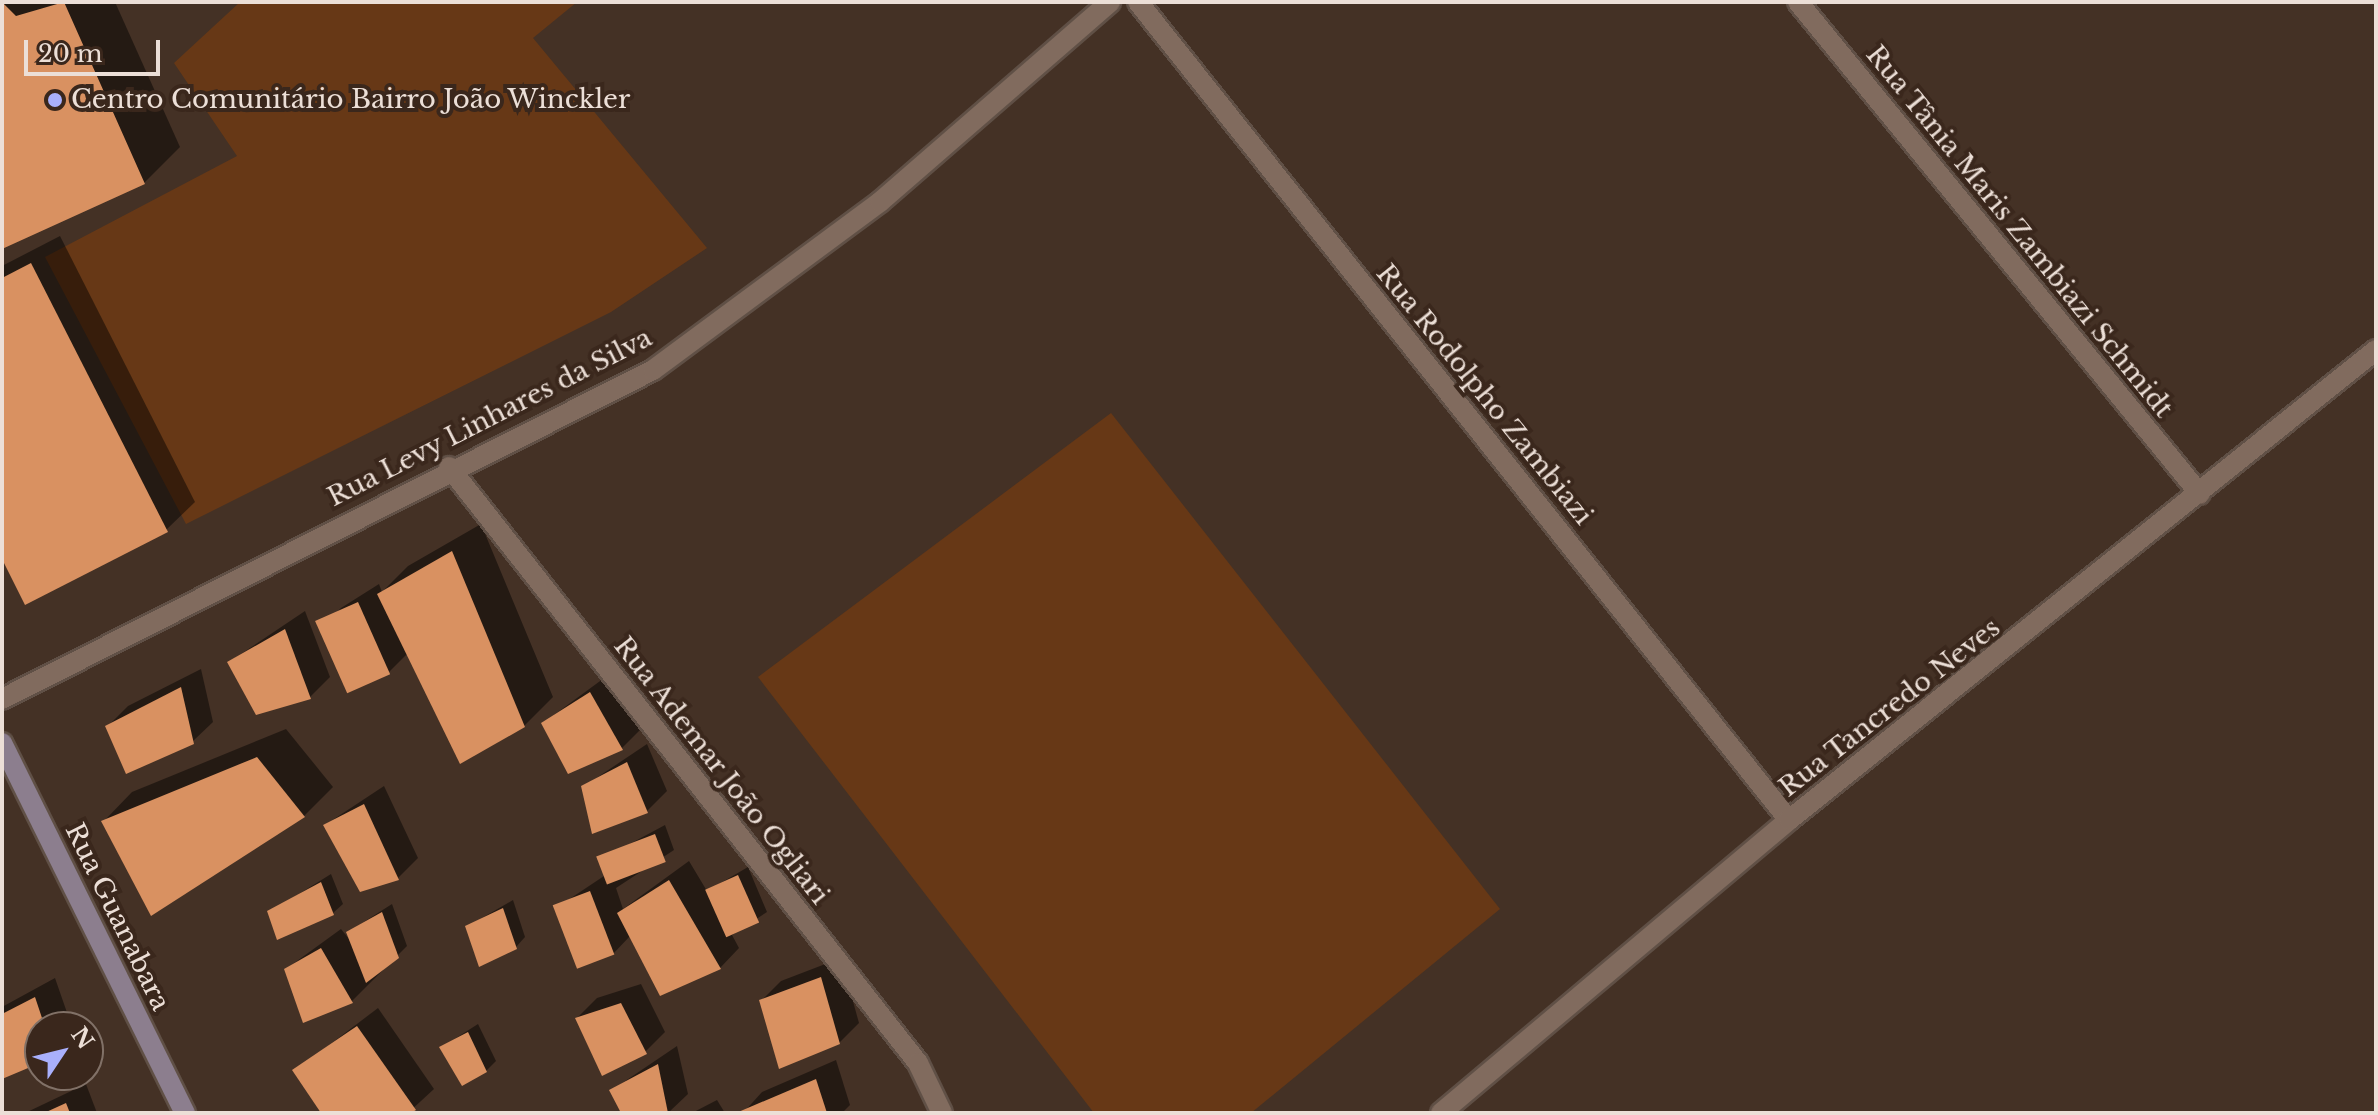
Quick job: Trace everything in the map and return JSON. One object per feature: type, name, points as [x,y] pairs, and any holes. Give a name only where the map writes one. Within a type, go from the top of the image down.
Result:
[{"type":"street","name":"Rua Levy Linhares da Silva","points":[[2,699],[449,467],[653,370],[880,202],[1110,2]]},
{"type":"street","name":"Rua Rodolpho Zambiazi","points":[[1138,2],[1789,820]]},
{"type":"street","name":"Rua Tânia Maris Zambiazi Schmidt","points":[[1798,2],[2200,494]]},
{"type":"street","name":"Rua Tancredo Neves","points":[[1441,1113],[1789,820],[2200,494],[2376,350]]},
{"type":"street","name":"Rua Ademar João Ogliari","points":[[449,467],[918,1063],[942,1113]]},
{"type":"street","name":"Rua Guanabara","points":[[2,743],[185,1113]]},
{"type":"shaded area","points":[[240,2],[577,2],[533,38],[707,248],[611,312],[186,524],[45,257],[237,156],[174,63]]},
{"type":"shaded area","points":[[1111,413],[1500,909],[1251,1113],[1094,1113],[758,677]]},
{"type":"building","name":"Centro Comunitário Bairro João Winckler","points":[[2,2],[16,16],[64,2],[145,184],[2,249]]},
{"type":"building","points":[[31,263],[168,532],[25,605],[2,559],[2,278]]},
{"type":"building","points":[[452,551],[525,727],[460,764],[377,594]]},
{"type":"building","points":[[358,602],[390,674],[347,693],[315,621]]},
{"type":"building","points":[[285,629],[311,699],[256,715],[227,662]]},
{"type":"building","points":[[181,687],[194,744],[126,774],[105,726]]},
{"type":"building","points":[[590,692],[623,750],[568,774],[541,723]]},
{"type":"building","points":[[257,757],[305,817],[151,916],[101,821]]},
{"type":"building","points":[[627,762],[648,813],[592,834],[581,786]]},
{"type":"building","points":[[364,804],[399,880],[360,892],[323,825]]},
{"type":"building","points":[[655,834],[666,862],[607,885],[596,857]]},
{"type":"building","points":[[738,875],[759,923],[726,937],[705,890]]},
{"type":"building","points":[[669,880],[721,969],[660,996],[617,913]]},
{"type":"building","points":[[321,882],[334,915],[277,940],[267,911]]},
{"type":"building","points":[[590,891],[614,954],[577,969],[553,905]]},
{"type":"building","points":[[503,908],[517,949],[479,967],[465,926]]},
{"type":"building","points":[[382,912],[399,958],[366,983],[346,932]]},
{"type":"building","points":[[321,948],[353,1003],[303,1023],[284,969]]},
{"type":"building","points":[[821,977],[840,1044],[779,1069],[759,1000]]},
{"type":"building","points":[[35,997],[40,1011],[24,1011],[24,1070],[2,1079],[2,1014]]},
{"type":"building","points":[[621,1003],[647,1054],[602,1076],[575,1018]]},
{"type":"building","points":[[357,1026],[416,1110],[411,1113],[321,1113],[292,1070]]},
{"type":"building","points":[[468,1032],[487,1072],[462,1086],[439,1047]]},
{"type":"building","points":[[658,1064],[668,1113],[621,1113],[609,1090]]},
{"type":"building","points":[[816,1079],[827,1113],[736,1113]]},
{"type":"building","points":[[66,1103],[70,1113],[44,1113]]},
{"type":"place","name":"Centro Comunitário Bairro João Winckler","points":[[55,100]]}]
